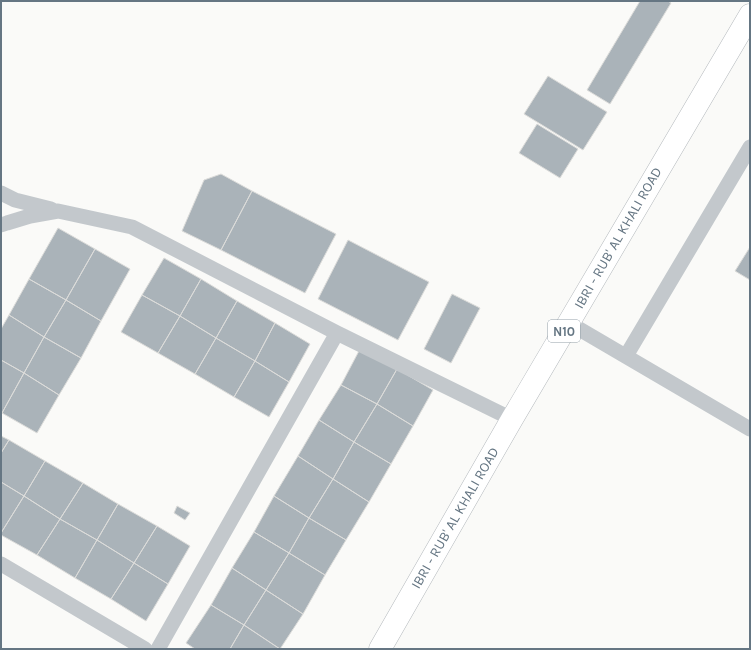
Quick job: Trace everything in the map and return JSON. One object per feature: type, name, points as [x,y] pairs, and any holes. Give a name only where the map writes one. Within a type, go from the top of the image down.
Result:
[{"type":"highway","name":"IBRI - RUB' AL KHALI ROAD","points":[[380,649],[512,419],[750,15]]},
{"type":"street","points":[[626,356],[750,147]]},
{"type":"street","points":[[1,193],[15,200],[58,211],[132,226],[337,333],[512,419]]},
{"type":"street","points":[[1,225],[30,216],[58,211]]},
{"type":"street","points":[[569,323],[750,428]]},
{"type":"street","points":[[158,649],[337,333]]},
{"type":"street","points":[[1,564],[145,649]]},
{"type":"building","points":[[640,1],[668,1],[671,3],[610,104],[587,90]]},
{"type":"building","points":[[548,76],[607,112],[583,150],[524,114]]},
{"type":"building","points":[[537,124],[578,149],[560,178],[519,153]]},
{"type":"building","points":[[221,174],[252,191],[221,250],[182,231],[204,180]]},
{"type":"building","points":[[252,191],[336,234],[305,293],[221,250]]},
{"type":"building","points":[[58,228],[95,249],[66,300],[29,279]]},
{"type":"building","points":[[348,240],[429,282],[398,340],[318,299]]},
{"type":"building","points":[[750,247],[750,280],[735,271]]},
{"type":"building","points":[[95,249],[130,269],[101,321],[66,300]]},
{"type":"building","points":[[164,258],[201,279],[180,316],[142,295]]},
{"type":"building","points":[[29,279],[66,300],[44,337],[9,315]]},
{"type":"building","points":[[201,279],[237,301],[216,338],[180,316]]},
{"type":"building","points":[[452,294],[480,308],[451,363],[424,349]]},
{"type":"building","points":[[142,295],[180,316],[158,353],[121,332]]},
{"type":"building","points":[[66,300],[101,321],[81,358],[44,337]]},
{"type":"building","points":[[237,301],[275,323],[255,361],[216,338]]},
{"type":"building","points":[[9,315],[44,337],[24,373],[1,360],[1,329]]},
{"type":"building","points":[[180,316],[216,338],[195,374],[158,353]]},
{"type":"building","points":[[275,323],[310,344],[289,382],[255,361]]},
{"type":"building","points":[[44,337],[81,358],[59,395],[24,373]]},
{"type":"building","points":[[216,338],[255,361],[234,397],[195,374]]},
{"type":"building","points":[[360,349],[397,369],[377,404],[341,385]]},
{"type":"building","points":[[1,360],[24,373],[2,413],[1,412]]},
{"type":"building","points":[[255,361],[289,382],[269,417],[234,397]]},
{"type":"building","points":[[397,369],[433,390],[413,426],[377,404]]},
{"type":"building","points":[[24,373],[59,395],[37,433],[2,413]]},
{"type":"building","points":[[341,385],[377,404],[354,442],[319,420]]},
{"type":"building","points":[[377,404],[413,426],[391,464],[354,442]]},
{"type":"building","points":[[319,420],[354,442],[333,479],[298,456]]},
{"type":"building","points":[[1,436],[9,440],[1,453]]},
{"type":"building","points":[[9,440],[45,461],[24,496],[1,482],[1,453]]},
{"type":"building","points":[[354,442],[391,464],[369,502],[333,479]]},
{"type":"building","points":[[298,456],[333,479],[309,518],[274,496]]},
{"type":"building","points":[[45,461],[83,483],[60,519],[24,496]]},
{"type":"building","points":[[333,479],[369,502],[346,540],[309,518]]},
{"type":"building","points":[[1,482],[24,496],[1,533]]},
{"type":"building","points":[[83,483],[118,504],[97,540],[60,519]]},
{"type":"building","points":[[24,496],[60,519],[37,555],[1,535]]},
{"type":"building","points":[[274,496],[309,518],[289,553],[254,532]]},
{"type":"building","points":[[118,504],[157,526],[134,563],[97,540]]},
{"type":"building","points":[[177,506],[190,513],[185,520],[174,513]]},
{"type":"building","points":[[309,518],[346,540],[325,575],[289,553]]},
{"type":"building","points":[[60,519],[97,540],[75,578],[37,555]]},
{"type":"building","points":[[157,526],[190,546],[168,584],[134,563]]},
{"type":"building","points":[[254,532],[289,553],[266,590],[232,568]]},
{"type":"building","points":[[97,540],[134,563],[111,599],[75,578]]},
{"type":"building","points":[[289,553],[325,575],[303,614],[266,590]]},
{"type":"building","points":[[134,563],[168,584],[146,621],[111,599]]},
{"type":"building","points":[[232,568],[266,590],[244,625],[211,605]]},
{"type":"building","points":[[266,590],[303,614],[280,649],[244,625]]},
{"type":"building","points":[[211,605],[244,625],[230,649],[195,649],[186,643]]},
{"type":"building","points":[[244,625],[280,649],[230,649]]}]
